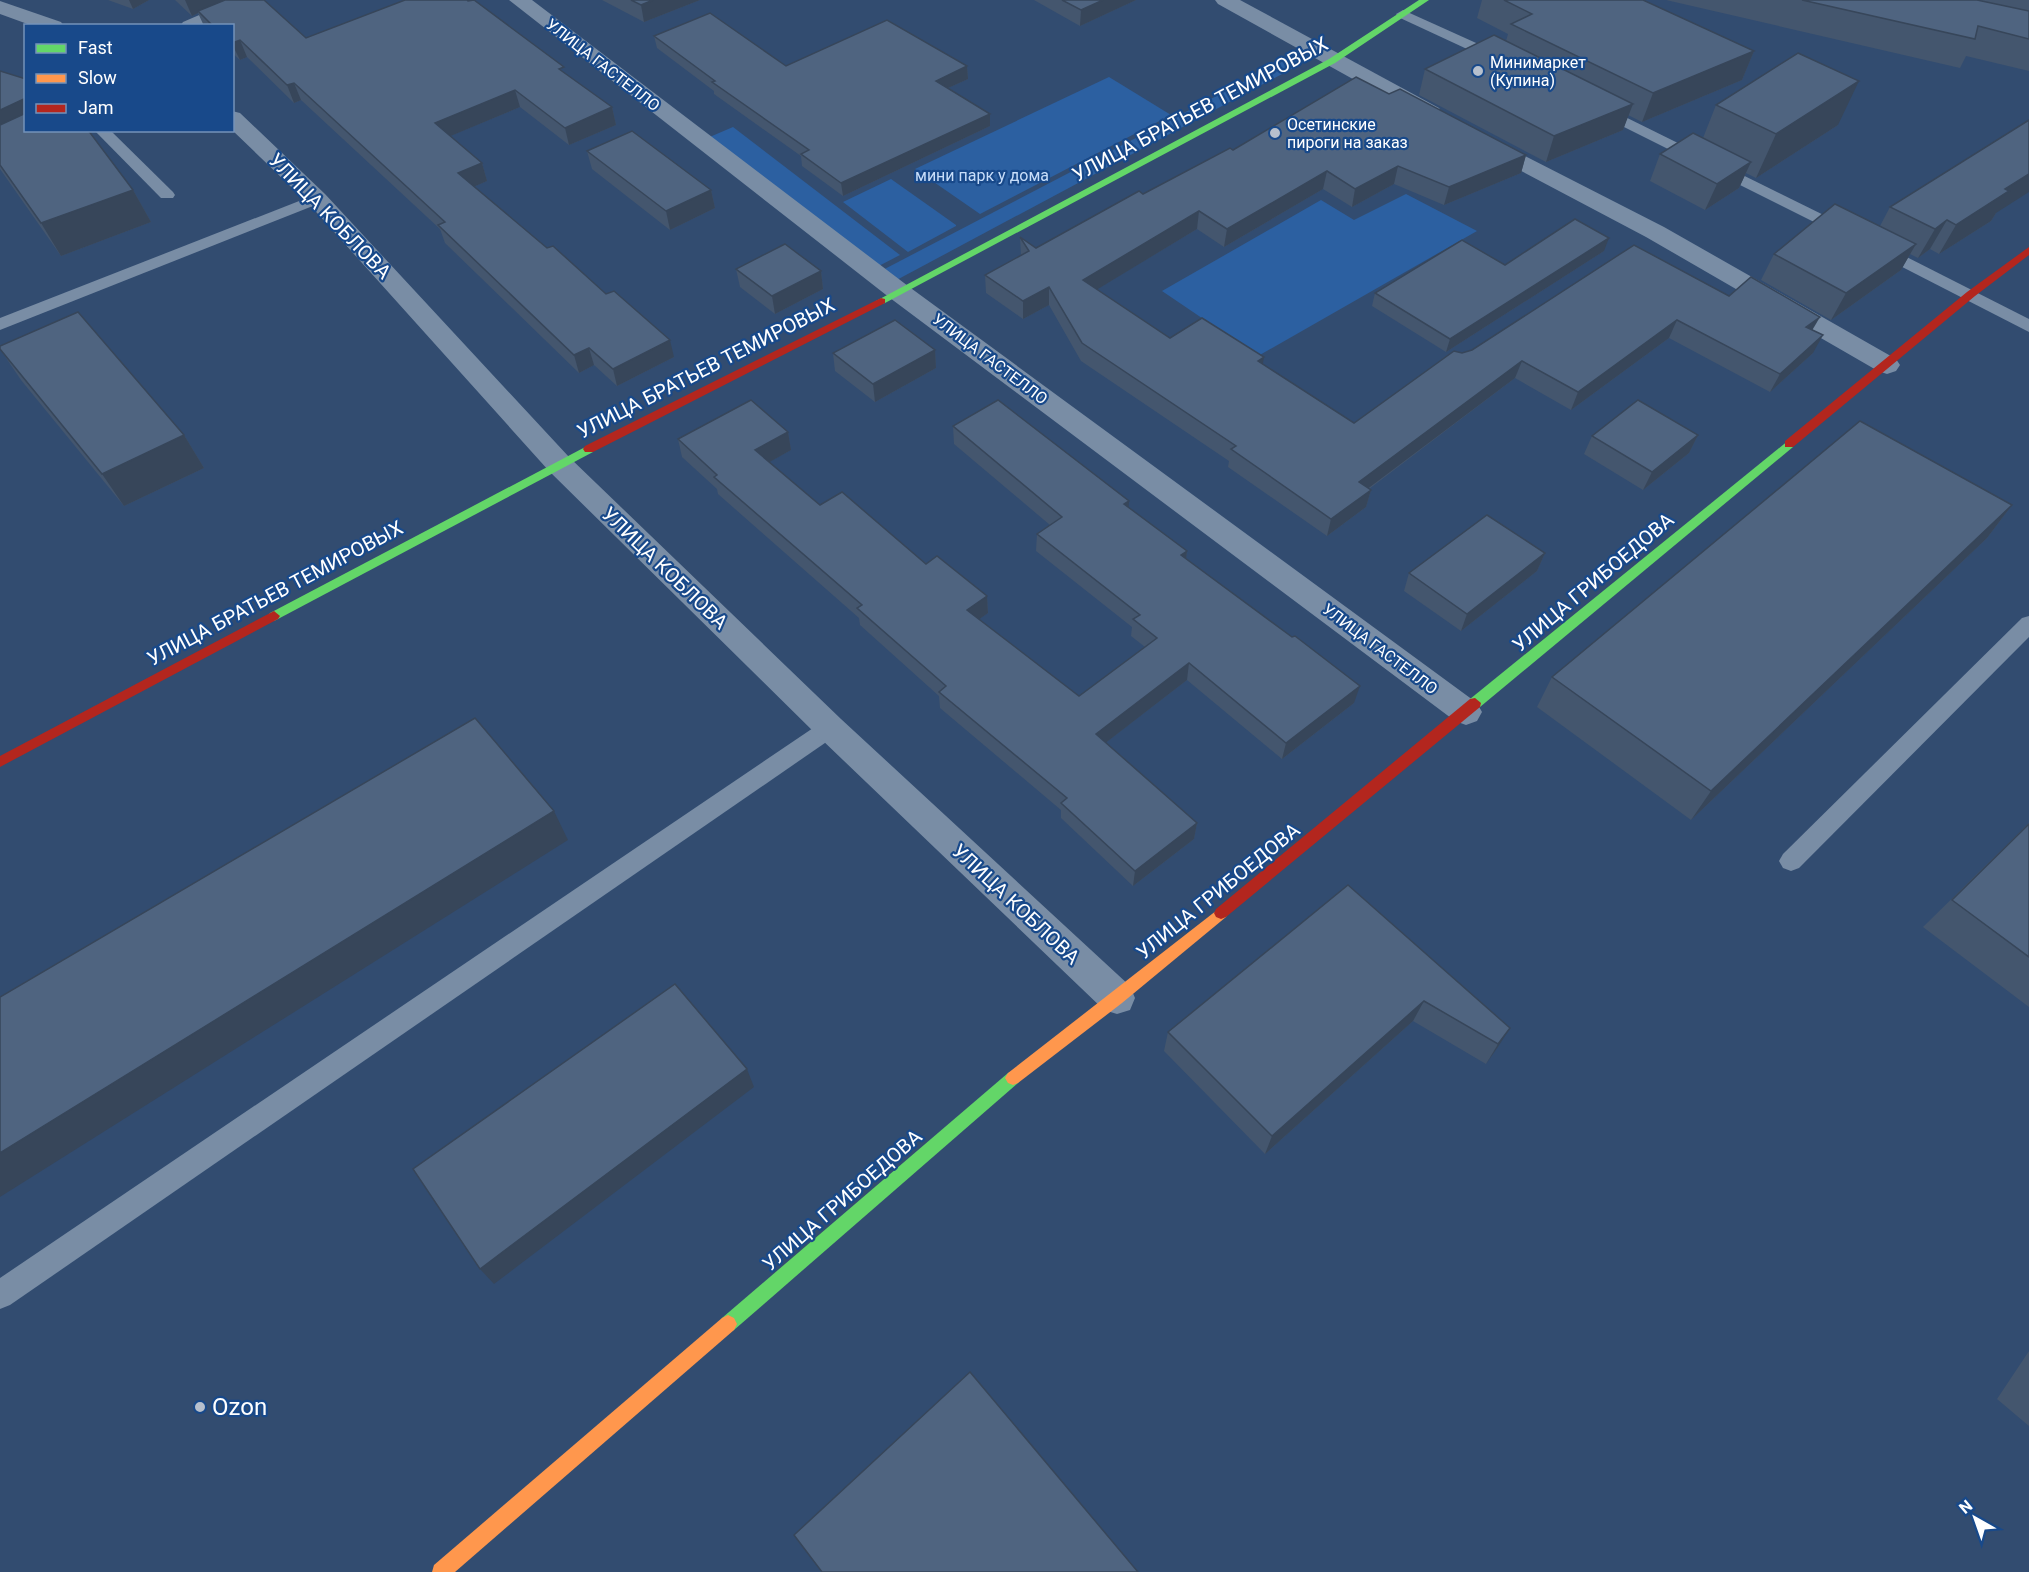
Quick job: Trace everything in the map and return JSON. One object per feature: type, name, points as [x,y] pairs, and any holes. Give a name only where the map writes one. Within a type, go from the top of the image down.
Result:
[{"type":"street","points":[[195,24],[251,0]]},
{"type":"street","name":"УЛИЦА ГАСТЕЛЛО","points":[[519,0],[899,292],[1466,712]]},
{"type":"street","points":[[1225,0],[1446,122]]},
{"type":"street","name":"УЛИЦА БРАТЬЕВ ТЕМИРОВЫХ","points":[[0,762],[559,464],[899,292],[1332,61],[1425,0]]},
{"type":"street","points":[[0,7],[48,24]]},
{"type":"street","name":"УЛИЦА КОБЛОВА","points":[[234,120],[317,199],[559,464],[830,728],[1117,999]]},
{"type":"street","points":[[1467,133],[1645,239],[1887,365]]},
{"type":"street","name":"УЛИЦА ГРИБОЕДОВА","points":[[441,1572],[1021,1071],[1117,999],[1971,294],[2029,250]]},
{"type":"lane","points":[[1402,14],[1512,65]]},
{"type":"lane","points":[[1587,103],[1971,294],[2029,326]]},
{"type":"lane","points":[[102,132],[167,195]]},
{"type":"lane","points":[[2,322],[317,199]]},
{"type":"lane","points":[[1791,861],[2029,624]]},
{"type":"lane","points":[[0,1295],[830,728]]},
{"type":"green space","points":[[1299,53],[1310,59],[891,283],[877,273]]},
{"type":"green space","name":"мини парк у дома","points":[[1109,77],[1171,115],[980,214],[915,169]]},
{"type":"green space","points":[[733,127],[900,255],[873,269],[705,139]]},
{"type":"green space","name":"мини парк у дома","points":[[891,179],[956,226],[908,252],[843,202]]},
{"type":"green space","points":[[1406,194],[1477,231],[1258,356],[1162,291],[1321,200],[1354,220]]},
{"type":"building","points":[[225,0],[264,0],[306,38],[405,0],[474,0],[564,67],[559,69],[612,107],[565,128],[515,90],[435,123],[482,163],[458,173],[547,248],[553,246],[606,294],[614,291],[670,340],[613,369],[589,348],[574,355],[438,225],[445,222],[294,83],[287,85],[240,40],[234,42],[234,24],[211,24],[198,11]]},
{"type":"building","points":[[631,0],[653,0],[641,5]]},
{"type":"building","points":[[1062,0],[1103,0],[1081,10]]},
{"type":"building","points":[[1504,0],[1643,0],[1754,51],[1653,93],[1511,24],[1532,14]]},
{"type":"building","points":[[1802,0],[1977,0],[2029,11],[2029,39],[1978,26],[1975,39]]},
{"type":"building","points":[[710,13],[786,66],[887,20],[967,66],[936,81],[990,114],[841,183],[801,154],[809,150],[712,82],[715,81],[654,36]]},
{"type":"building","points":[[1494,35],[1633,104],[1554,136],[1425,69]]},
{"type":"building","points":[[1798,53],[1859,81],[1776,134],[1716,105]]},
{"type":"building","points":[[0,71],[24,78],[24,99],[0,110]]},
{"type":"building","points":[[1356,77],[1389,94],[1400,89],[1526,155],[1449,187],[1398,166],[1355,189],[1327,171],[1227,229],[1199,211],[1083,280],[1170,338],[1202,318],[1264,357],[1258,361],[1354,423],[1454,351],[1462,353],[1472,350],[1634,245],[1729,296],[1751,277],[1820,317],[1806,327],[1823,335],[1780,374],[1677,320],[1578,392],[1522,361],[1359,482],[1371,490],[1331,519],[1231,449],[1236,446],[1082,343],[1049,287],[1023,301],[985,275],[1029,251],[1020,237],[1036,248],[1139,191],[1143,194],[1230,148],[1233,150]]},
{"type":"building","points":[[24,114],[24,132],[90,132],[133,190],[41,223],[0,165],[0,125]]},
{"type":"building","points":[[2029,120],[2029,174],[2005,189],[2009,191],[1956,225],[1947,220],[1935,229],[1890,207]]},
{"type":"building","points":[[632,131],[711,190],[666,211],[587,151]]},
{"type":"building","points":[[1693,133],[1751,162],[1717,184],[1660,154]]},
{"type":"building","points":[[1835,204],[1916,244],[1846,293],[1774,254]]},
{"type":"building","points":[[1575,219],[1609,238],[1450,339],[1375,293],[1462,240],[1505,265]]},
{"type":"building","points":[[785,244],[821,271],[772,296],[736,269]]},
{"type":"building","points":[[78,312],[184,435],[102,474],[0,349],[0,346]]},
{"type":"building","points":[[895,320],[935,350],[873,384],[833,353]]},
{"type":"building","points":[[751,400],[788,432],[755,450],[820,505],[842,492],[926,564],[937,556],[987,596],[967,610],[1079,696],[1157,638],[1133,619],[1140,615],[1037,534],[1062,517],[953,426],[998,400],[1129,501],[1124,504],[1187,551],[1181,555],[1292,637],[1295,636],[1360,686],[1286,743],[1189,663],[1096,734],[1197,823],[1135,871],[1061,803],[1067,798],[939,692],[946,686],[857,608],[862,605],[714,477],[717,475],[678,439]]},
{"type":"building","points":[[1638,400],[1698,435],[1652,472],[1592,436]]},
{"type":"building","points":[[1860,421],[2012,505],[1711,791],[1552,677]]},
{"type":"building","points":[[1487,515],[1545,553],[1467,614],[1409,573]]},
{"type":"building","points":[[475,718],[554,811],[0,1153],[0,997]]},
{"type":"building","points":[[2029,824],[2029,957],[1952,900]]},
{"type":"building","points":[[1348,885],[1510,1028],[1498,1044],[1424,1001],[1272,1136],[1168,1032]]},
{"type":"building","points":[[675,984],[747,1069],[480,1269],[413,1169]]},
{"type":"building","points":[[970,1372],[1138,1572],[822,1572],[794,1535]]},
{"type":"traffic: fast","points":[[881,301],[1332,61],[1425,0]]},
{"type":"traffic: fast","points":[[1475,703],[1789,444]]},
{"type":"traffic: fast","points":[[274,616],[589,449]]},
{"type":"traffic: fast","points":[[728,1324],[1013,1078]]},
{"type":"traffic: slow","points":[[1013,1078],[1117,998],[1221,913]]},
{"type":"traffic: slow","points":[[441,1572],[728,1324]]},
{"type":"traffic: jam","points":[[1789,444],[1971,294],[2029,250]]},
{"type":"traffic: jam","points":[[589,449],[881,301]]},
{"type":"traffic: jam","points":[[0,762],[274,616]]},
{"type":"traffic: jam","points":[[1221,913],[1475,703]]},
{"type":"place","name":"Минимаркет (Купина)","points":[[1478,71]]},
{"type":"place","name":"Осетинские пироги на заказ","points":[[1275,133]]},
{"type":"place","name":"Ozon","points":[[200,1407]]}]
